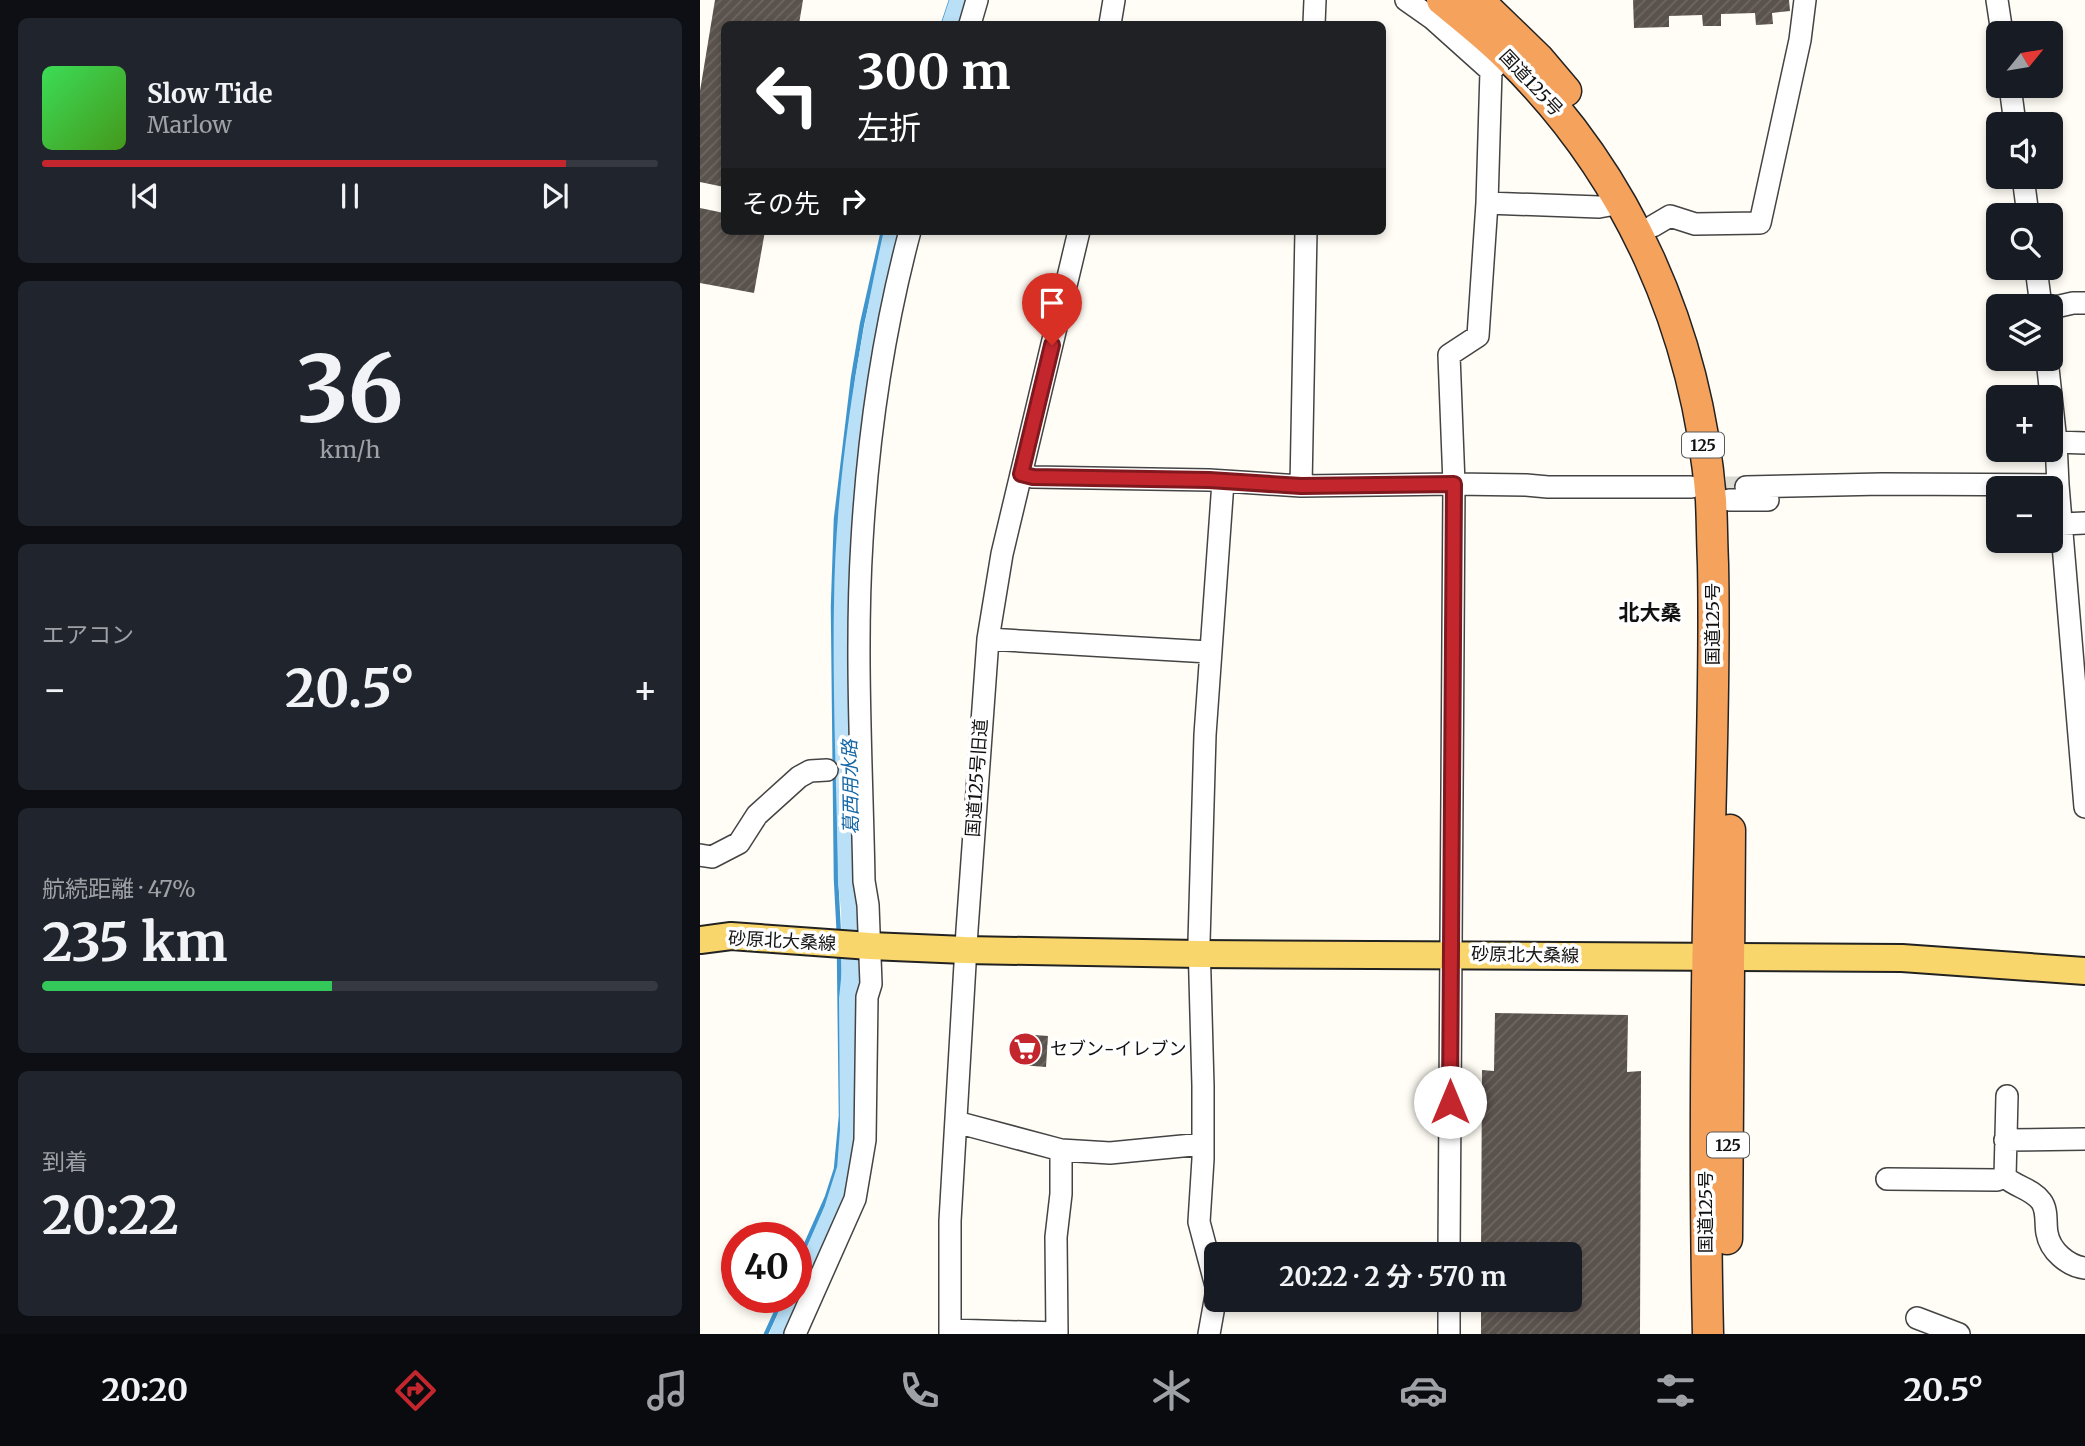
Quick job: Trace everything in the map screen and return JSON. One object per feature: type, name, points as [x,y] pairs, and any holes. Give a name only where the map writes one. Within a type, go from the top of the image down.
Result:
[{"type":"highway","name":"国道125号","points":[[1442,0],[1498,62],[1557,110],[1601,168],[1619,198],[1646,248],[1685,350],[1719,494],[1732,634],[1718,956],[1706,1146],[1708,1334]]},
{"type":"highway","name":"国道125号","points":[[1478,0],[1538,58],[1583,113],[1625,174],[1653,226],[1684,291],[1702,345],[1717,407],[1725,456],[1719,494]]},
{"type":"highway","name":"国道125号","points":[[1718,956],[1728,1334]]},
{"type":"main road","name":"砂原北大桑線","points":[[700,940],[731,936],[965,950],[1199,954],[1902,958],[2085,971]]},
{"type":"street","points":[[971,21],[977,0]]},
{"type":"street","points":[[1110,21],[1114,0]]},
{"type":"street","points":[[1314,21],[1315,0]]},
{"type":"street","points":[[1406,0],[1498,62],[1478,336],[1449,355],[1454,484],[1449,1242]]},
{"type":"street","points":[[1653,226],[1670,216],[1695,224],[1760,223],[1800,40],[1805,0]]},
{"type":"street","points":[[1997,0],[2000,21]]},
{"type":"street","points":[[1487,203],[1599,207],[1610,205],[1619,198]]},
{"type":"street","points":[[795,1334],[855,1199],[865,1140],[867,997],[871,984],[867,946],[868,905],[864,881],[859,619],[862,542],[868,461],[879,383],[909,235]]},
{"type":"street","name":"国道125号旧道","points":[[950,1332],[950,1221],[965,950],[988,639],[1002,554],[1078,235]]},
{"type":"street","points":[[1301,486],[1306,235]]},
{"type":"street","points":[[2063,305],[2085,303]]},
{"type":"street","points":[[2063,442],[2085,443]]},
{"type":"street","points":[[1021,474],[1033,477],[1209,480],[1301,486],[1526,485],[1548,487],[1551,496],[1558,500],[1719,494],[1869,499],[1882,484],[1986,485]]},
{"type":"street","points":[[1204,1242],[1199,1222],[1203,1086],[1199,954],[1209,652],[1223,482]]},
{"type":"street","points":[[2063,524],[2085,523]]},
{"type":"street","points":[[2063,536],[2085,807]]},
{"type":"street","points":[[988,639],[1209,652]]},
{"type":"street","points":[[700,855],[712,857],[739,843],[757,815],[799,777],[810,771],[827,770]]},
{"type":"street","points":[[2005,1177],[2007,1096]]},
{"type":"street","points":[[956,1122],[1061,1150],[1110,1153],[1203,1144]]},
{"type":"street","points":[[2005,1140],[2085,1139]]},
{"type":"street","points":[[950,1332],[1057,1333],[1056,1237],[1061,1194],[1061,1150]]},
{"type":"street","points":[[1887,1179],[1997,1180],[2005,1177]]},
{"type":"street","points":[[2005,1177],[2032,1192],[2040,1200],[2045,1207],[2047,1236],[2051,1246],[2073,1266],[2085,1268]]},
{"type":"street","points":[[1209,1334],[1213,1312]]},
{"type":"street","points":[[1449,1334],[1450,1312]]},
{"type":"street","points":[[1917,1318],[1959,1334]]},
{"type":"building","points":[[715,0],[803,0],[800,21],[721,21],[721,186],[700,182],[700,91]]},
{"type":"building","points":[[1633,0],[1789,0],[1790,11],[1772,13],[1773,24],[1756,25],[1755,13],[1721,14],[1721,26],[1703,26],[1702,15],[1669,16],[1669,27],[1634,28]]},
{"type":"building","points":[[700,208],[721,212],[721,235],[764,235],[754,293],[700,283]]},
{"type":"building","points":[[1495,1013],[1628,1015],[1627,1072],[1641,1071],[1640,1334],[1481,1334],[1481,1312],[1582,1312],[1582,1242],[1481,1242],[1482,1070],[1494,1071]]},
{"type":"building","points":[[1022,1034],[1048,1036],[1046,1067],[1020,1065]]},
{"type":"waterway","points":[[944,21],[951,0]]},
{"type":"waterway","name":"葛西用水路","points":[[955,21],[962,0]]},
{"type":"waterway","points":[[839,936],[833,607],[836,519],[853,378],[882,235]]},
{"type":"waterway","name":"葛西用水路","points":[[782,1334],[836,1210],[849,1169],[852,1130],[851,999],[854,970],[846,709],[847,558],[861,417],[895,235]]},
{"type":"waterway","points":[[812,1231],[836,1169],[841,1116],[839,952]]},
{"type":"waterway","points":[[766,1334],[776,1313]]},
{"type":"tunnel","points":[[1695,487],[1746,487]]},
{"type":"place","name":"セブン-イレブン","points":[[1025,1049]]},
{"type":"district","name":"北大桑","points":[[1650,613]]},
{"type":"route","points":[[1052,345],[1021,474],[1033,477],[1209,480],[1301,486],[1454,484],[1450,1102]]}]
